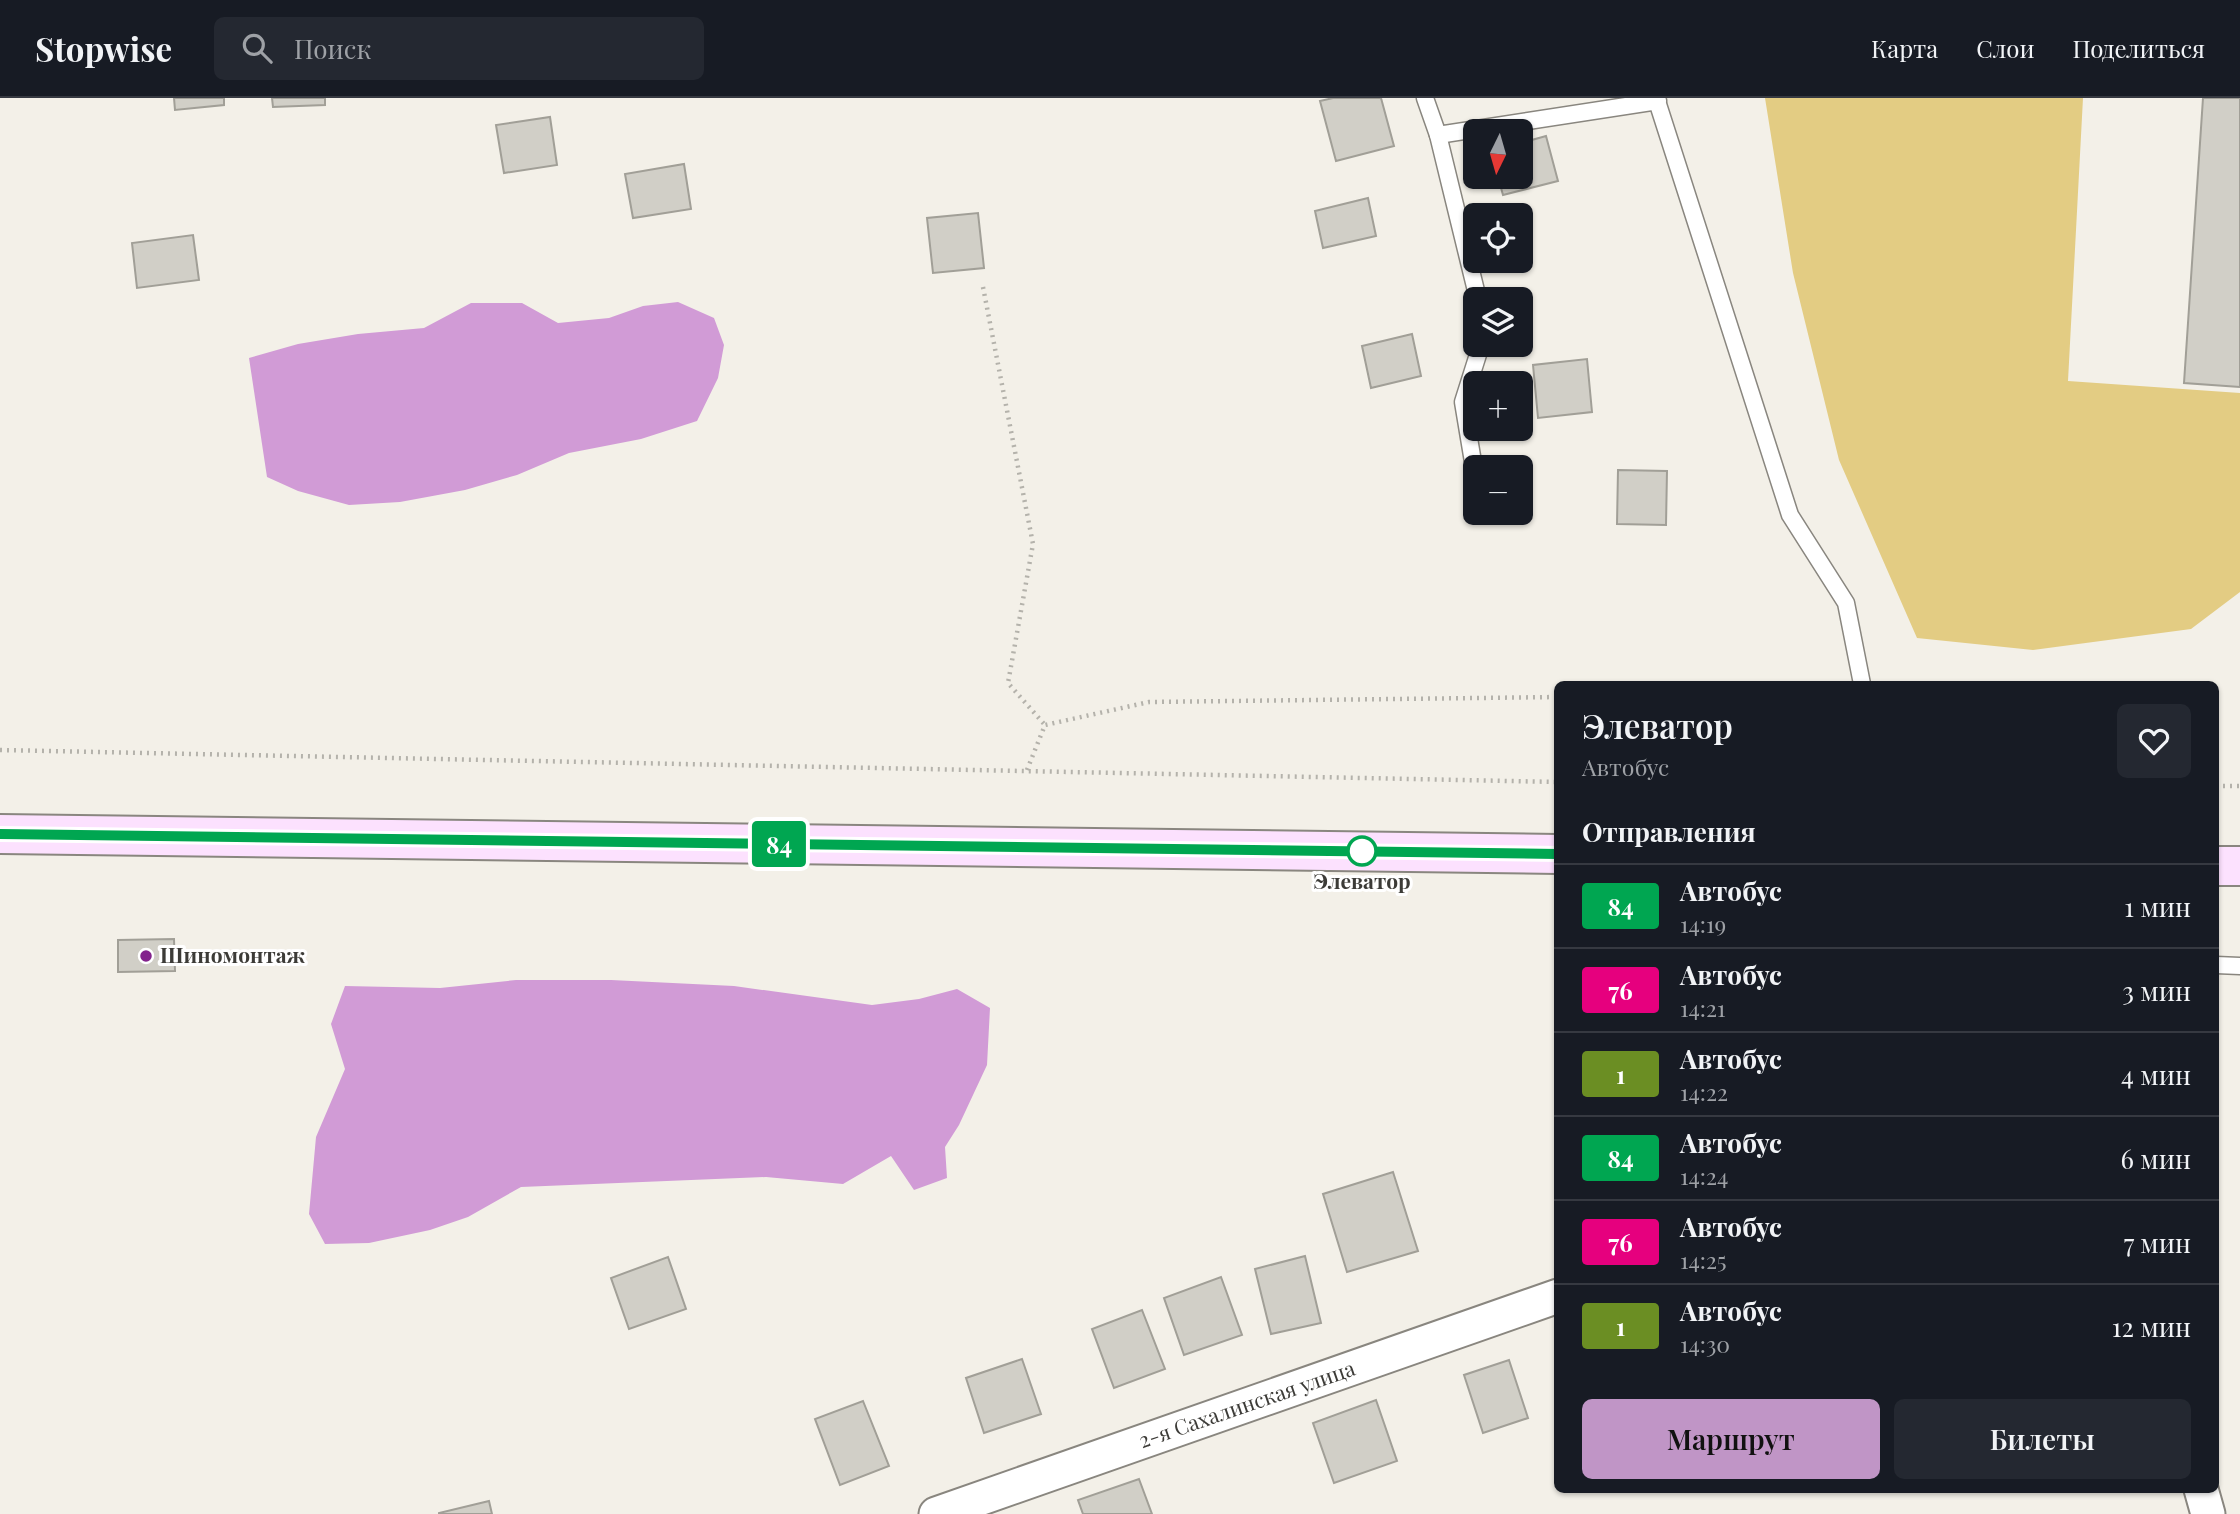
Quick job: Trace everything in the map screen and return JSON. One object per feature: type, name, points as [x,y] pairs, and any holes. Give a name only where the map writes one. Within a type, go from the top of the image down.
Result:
[{"type":"main road","points":[[0,834],[1554,854]]},
{"type":"main road","points":[[2219,866],[2240,866]]},
{"type":"street","name":"2-я Сахалинская улица","points":[[936,1514],[1554,1297]]},
{"type":"street","points":[[2202,1493],[2208,1514]]},
{"type":"lane","points":[[1425,98],[1438,135],[1475,287]]},
{"type":"lane","points":[[1438,135],[1657,99],[1790,515],[1846,603],[1861,681]]},
{"type":"lane","points":[[1472,455],[1463,402],[1476,357]]},
{"type":"lane","points":[[2219,965],[2240,966]]},
{"type":"path","points":[[983,288],[1033,544],[1008,683],[1045,725]]},
{"type":"path","points":[[1045,725],[1149,702],[1554,697]]},
{"type":"path","points":[[1027,770],[1045,725]]},
{"type":"path","points":[[0,750],[1554,782]]},
{"type":"path","points":[[2219,786],[2240,786]]},
{"type":"shaded area","points":[[1765,98],[2083,98],[2068,381],[2240,393],[2240,592],[2191,629],[2033,650],[1917,638],[1839,460],[1793,273]]},
{"type":"shaded area","points":[[678,302],[714,318],[724,345],[718,378],[697,421],[641,439],[569,453],[517,475],[465,490],[400,502],[349,505],[298,491],[267,477],[249,358],[298,344],[358,334],[424,328],[471,303],[522,303],[558,323],[609,318],[643,306]]},
{"type":"shaded area","points":[[516,980],[611,980],[734,986],[872,1005],[919,999],[957,989],[990,1008],[987,1065],[959,1125],[945,1147],[947,1178],[914,1190],[891,1156],[843,1184],[766,1177],[521,1187],[468,1217],[430,1230],[369,1243],[325,1244],[309,1214],[316,1137],[345,1069],[331,1024],[345,986],[440,988]]},
{"type":"building","points":[[174,98],[224,98],[224,105],[175,110]]},
{"type":"building","points":[[272,98],[325,98],[325,105],[273,107]]},
{"type":"building","points":[[1333,98],[1381,98],[1394,146],[1336,161],[1320,101]]},
{"type":"building","points":[[2203,98],[2240,98],[2240,387],[2184,383]]},
{"type":"building","points":[[550,117],[557,165],[504,173],[496,125]]},
{"type":"building","points":[[1546,136],[1558,181],[1533,187],[1533,140]]},
{"type":"building","points":[[684,164],[691,209],[633,218],[625,174]]},
{"type":"building","points":[[1501,189],[1527,189],[1503,195]]},
{"type":"building","points":[[1368,198],[1376,236],[1323,248],[1315,211]]},
{"type":"building","points":[[978,213],[984,268],[933,273],[927,218]]},
{"type":"building","points":[[193,235],[199,280],[137,288],[132,243]]},
{"type":"building","points":[[1412,334],[1421,376],[1371,388],[1362,346]]},
{"type":"building","points":[[1587,359],[1592,412],[1538,418],[1533,365]]},
{"type":"building","points":[[1618,470],[1667,471],[1666,525],[1617,524]]},
{"type":"building","name":"Шиномонтаж","points":[[174,939],[175,971],[118,972],[118,940]]},
{"type":"building","points":[[1393,1172],[1418,1251],[1347,1272],[1323,1194]]},
{"type":"building","points":[[1305,1256],[1321,1323],[1271,1334],[1255,1269]]},
{"type":"building","points":[[668,1257],[686,1309],[629,1329],[611,1278]]},
{"type":"building","points":[[1221,1277],[1242,1335],[1184,1355],[1164,1298]]},
{"type":"building","points":[[1142,1310],[1165,1369],[1114,1388],[1092,1329]]},
{"type":"building","points":[[1022,1359],[1041,1414],[984,1433],[966,1378]]},
{"type":"building","points":[[1509,1360],[1528,1418],[1483,1433],[1464,1375]]},
{"type":"building","points":[[1376,1400],[1397,1461],[1334,1483],[1313,1423]]},
{"type":"building","points":[[863,1401],[889,1466],[840,1485],[815,1419]]},
{"type":"building","points":[[1139,1479],[1152,1514],[1083,1514],[1078,1500]]},
{"type":"building","points":[[489,1501],[492,1514],[439,1514],[439,1513]]},
{"type":"bus line","name":"84","points":[[0,834],[1554,854]]},
{"type":"place","name":"Элеватор","points":[[1362,851]]},
{"type":"place","name":"Шиномонтаж","points":[[146,956]]}]
